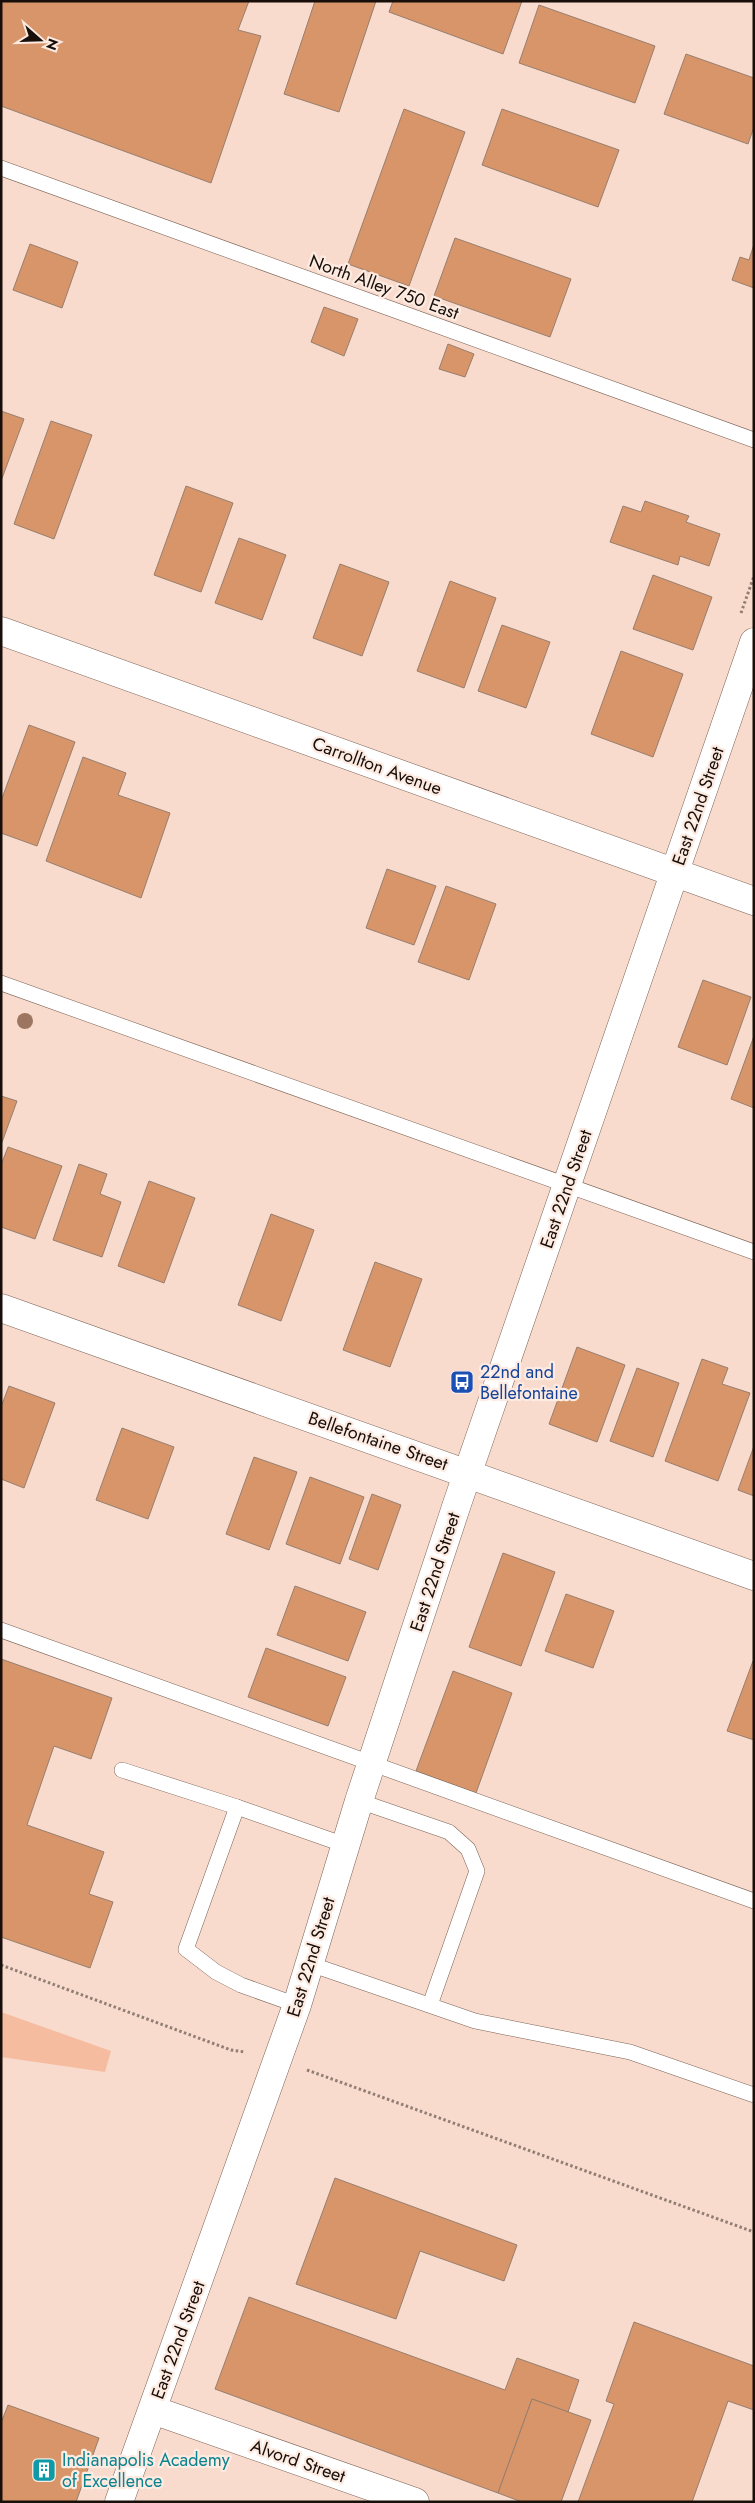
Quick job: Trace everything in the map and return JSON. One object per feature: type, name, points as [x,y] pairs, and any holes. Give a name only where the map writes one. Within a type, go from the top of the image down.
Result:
[{"type":"main road","name":"Carrollton Avenue","points":[[1,631],[754,901]]},
{"type":"main road","name":"East 22nd Street","points":[[119,2502],[297,2005],[371,1763],[468,1473],[754,642]]},
{"type":"main road","name":"Bellefontaine Street","points":[[1,1308],[754,1576]]},
{"type":"main road","name":"Alvord Street","points":[[153,2410],[415,2502]]},
{"type":"lane","name":"North Alley 750 East","points":[[1,168],[754,440]]},
{"type":"lane","points":[[1,983],[754,1252]]},
{"type":"lane","points":[[1,1630],[754,1901]]},
{"type":"lane","points":[[122,1770],[237,1807],[345,1845]]},
{"type":"lane","points":[[359,1801],[449,1832],[468,1849],[477,1871],[430,2005]]},
{"type":"lane","points":[[237,1807],[186,1949],[216,1972],[241,1984],[297,2005]]},
{"type":"lane","points":[[310,1964],[475,2021],[630,2052],[754,2095]]},
{"type":"path","points":[[1,1965],[231,2050]]},
{"type":"path","points":[[303,2068],[754,2232]]},
{"type":"shaded area","points":[[1,2012],[111,2051],[105,2072],[1,2057]]},
{"type":"building","points":[[1,1],[249,1],[238,30],[261,36],[211,183],[1,106]]},
{"type":"building","points":[[315,1],[376,1],[339,112],[284,94]]},
{"type":"building","points":[[393,1],[522,1],[503,54],[389,12]]},
{"type":"building","points":[[539,5],[655,46],[635,103],[519,63]]},
{"type":"building","points":[[686,54],[754,78],[754,127],[748,144],[664,114]]},
{"type":"building","points":[[404,109],[465,132],[409,286],[348,264]]},
{"type":"building","points":[[502,109],[619,150],[598,207],[482,165]]},
{"type":"building","points":[[455,238],[571,279],[550,337],[434,296]]},
{"type":"building","points":[[30,244],[78,262],[62,308],[13,290]]},
{"type":"building","points":[[754,244],[754,288],[732,280],[740,257],[749,260]]},
{"type":"building","points":[[324,307],[358,319],[344,356],[311,342]]},
{"type":"building","points":[[448,344],[474,354],[465,377],[439,369]]},
{"type":"building","points":[[1,411],[24,419],[1,481]]},
{"type":"building","points":[[51,421],[92,435],[54,539],[14,524]]},
{"type":"building","points":[[186,486],[233,503],[201,592],[154,575]]},
{"type":"building","points":[[645,501],[689,516],[686,522],[720,534],[709,566],[680,556],[678,565],[610,542],[623,506],[641,512]]},
{"type":"building","points":[[239,538],[286,555],[262,620],[215,603]]},
{"type":"building","points":[[340,564],[389,582],[362,656],[313,638]]},
{"type":"building","points":[[653,575],[712,597],[693,650],[633,629]]},
{"type":"building","points":[[450,581],[496,598],[464,688],[417,671]]},
{"type":"building","points":[[502,625],[550,642],[526,708],[478,691]]},
{"type":"building","points":[[621,651],[683,674],[653,757],[591,734]]},
{"type":"building","points":[[29,725],[75,742],[37,846],[1,833],[1,801]]},
{"type":"building","points":[[83,757],[126,773],[118,795],[170,813],[141,898],[46,861]]},
{"type":"building","points":[[387,869],[436,886],[414,945],[366,928]]},
{"type":"building","points":[[446,886],[496,904],[469,980],[418,962]]},
{"type":"building","points":[[703,980],[751,997],[727,1065],[678,1047]]},
{"type":"building","points":[[754,1036],[754,1108],[731,1099]]},
{"type":"building","points":[[1,1096],[17,1101],[1,1145]]},
{"type":"building","points":[[8,1147],[62,1166],[35,1239],[1,1227],[1,1165]]},
{"type":"building","points":[[79,1164],[107,1174],[100,1194],[121,1202],[102,1257],[53,1240]]},
{"type":"building","points":[[149,1181],[195,1198],[164,1283],[118,1266]]},
{"type":"building","points":[[271,1214],[314,1230],[281,1321],[238,1305]]},
{"type":"building","points":[[375,1262],[422,1279],[390,1367],[343,1350]]},
{"type":"building","points":[[577,1347],[625,1365],[597,1442],[549,1424]]},
{"type":"building","points":[[702,1359],[728,1368],[722,1384],[750,1393],[718,1481],[665,1461]]},
{"type":"building","points":[[637,1368],[679,1383],[653,1457],[610,1441]]},
{"type":"building","points":[[9,1386],[55,1403],[24,1488],[1,1479],[1,1407]]},
{"type":"building","points":[[122,1428],[174,1447],[148,1519],[96,1500]]},
{"type":"building","points":[[754,1446],[754,1496],[738,1490]]},
{"type":"building","points":[[254,1457],[297,1472],[269,1550],[226,1534]]},
{"type":"building","points":[[310,1477],[364,1497],[340,1564],[286,1544]]},
{"type":"building","points":[[372,1494],[401,1505],[378,1570],[349,1559]]},
{"type":"building","points":[[503,1553],[555,1572],[521,1666],[469,1647]]},
{"type":"building","points":[[295,1586],[366,1612],[348,1661],[277,1635]]},
{"type":"building","points":[[566,1594],[614,1611],[593,1668],[545,1651]]},
{"type":"building","points":[[266,1648],[346,1677],[328,1726],[248,1697]]},
{"type":"building","points":[[1,1659],[112,1698],[91,1759],[54,1746],[27,1825],[104,1852],[89,1894],[113,1902],[90,1968],[1,1937]]},
{"type":"building","points":[[754,1661],[754,1740],[727,1731]]},
{"type":"building","points":[[453,1671],[512,1693],[476,1793],[416,1771]]},
{"type":"building","points":[[335,2178],[517,2245],[504,2281],[420,2251],[396,2319],[296,2284]]},
{"type":"building","points":[[249,2297],[505,2390],[517,2358],[579,2380],[568,2412],[532,2399],[498,2493],[215,2389]]},
{"type":"building","points":[[634,2322],[754,2366],[754,2410],[728,2401],[692,2502],[578,2502],[614,2404],[606,2401]]},
{"type":"building","points":[[532,2399],[591,2420],[561,2502],[522,2502],[498,2493]]},
{"type":"building","name":"Indianapolis Academy of Excellence","points":[[8,2405],[99,2438],[76,2502],[1,2502],[1,2423]]},
{"type":"place","name":"22nd and Bellefontaine","points":[[462,1382]]},
{"type":"place","name":"Indianapolis Academy of Excellence","points":[[44,2470]]}]
